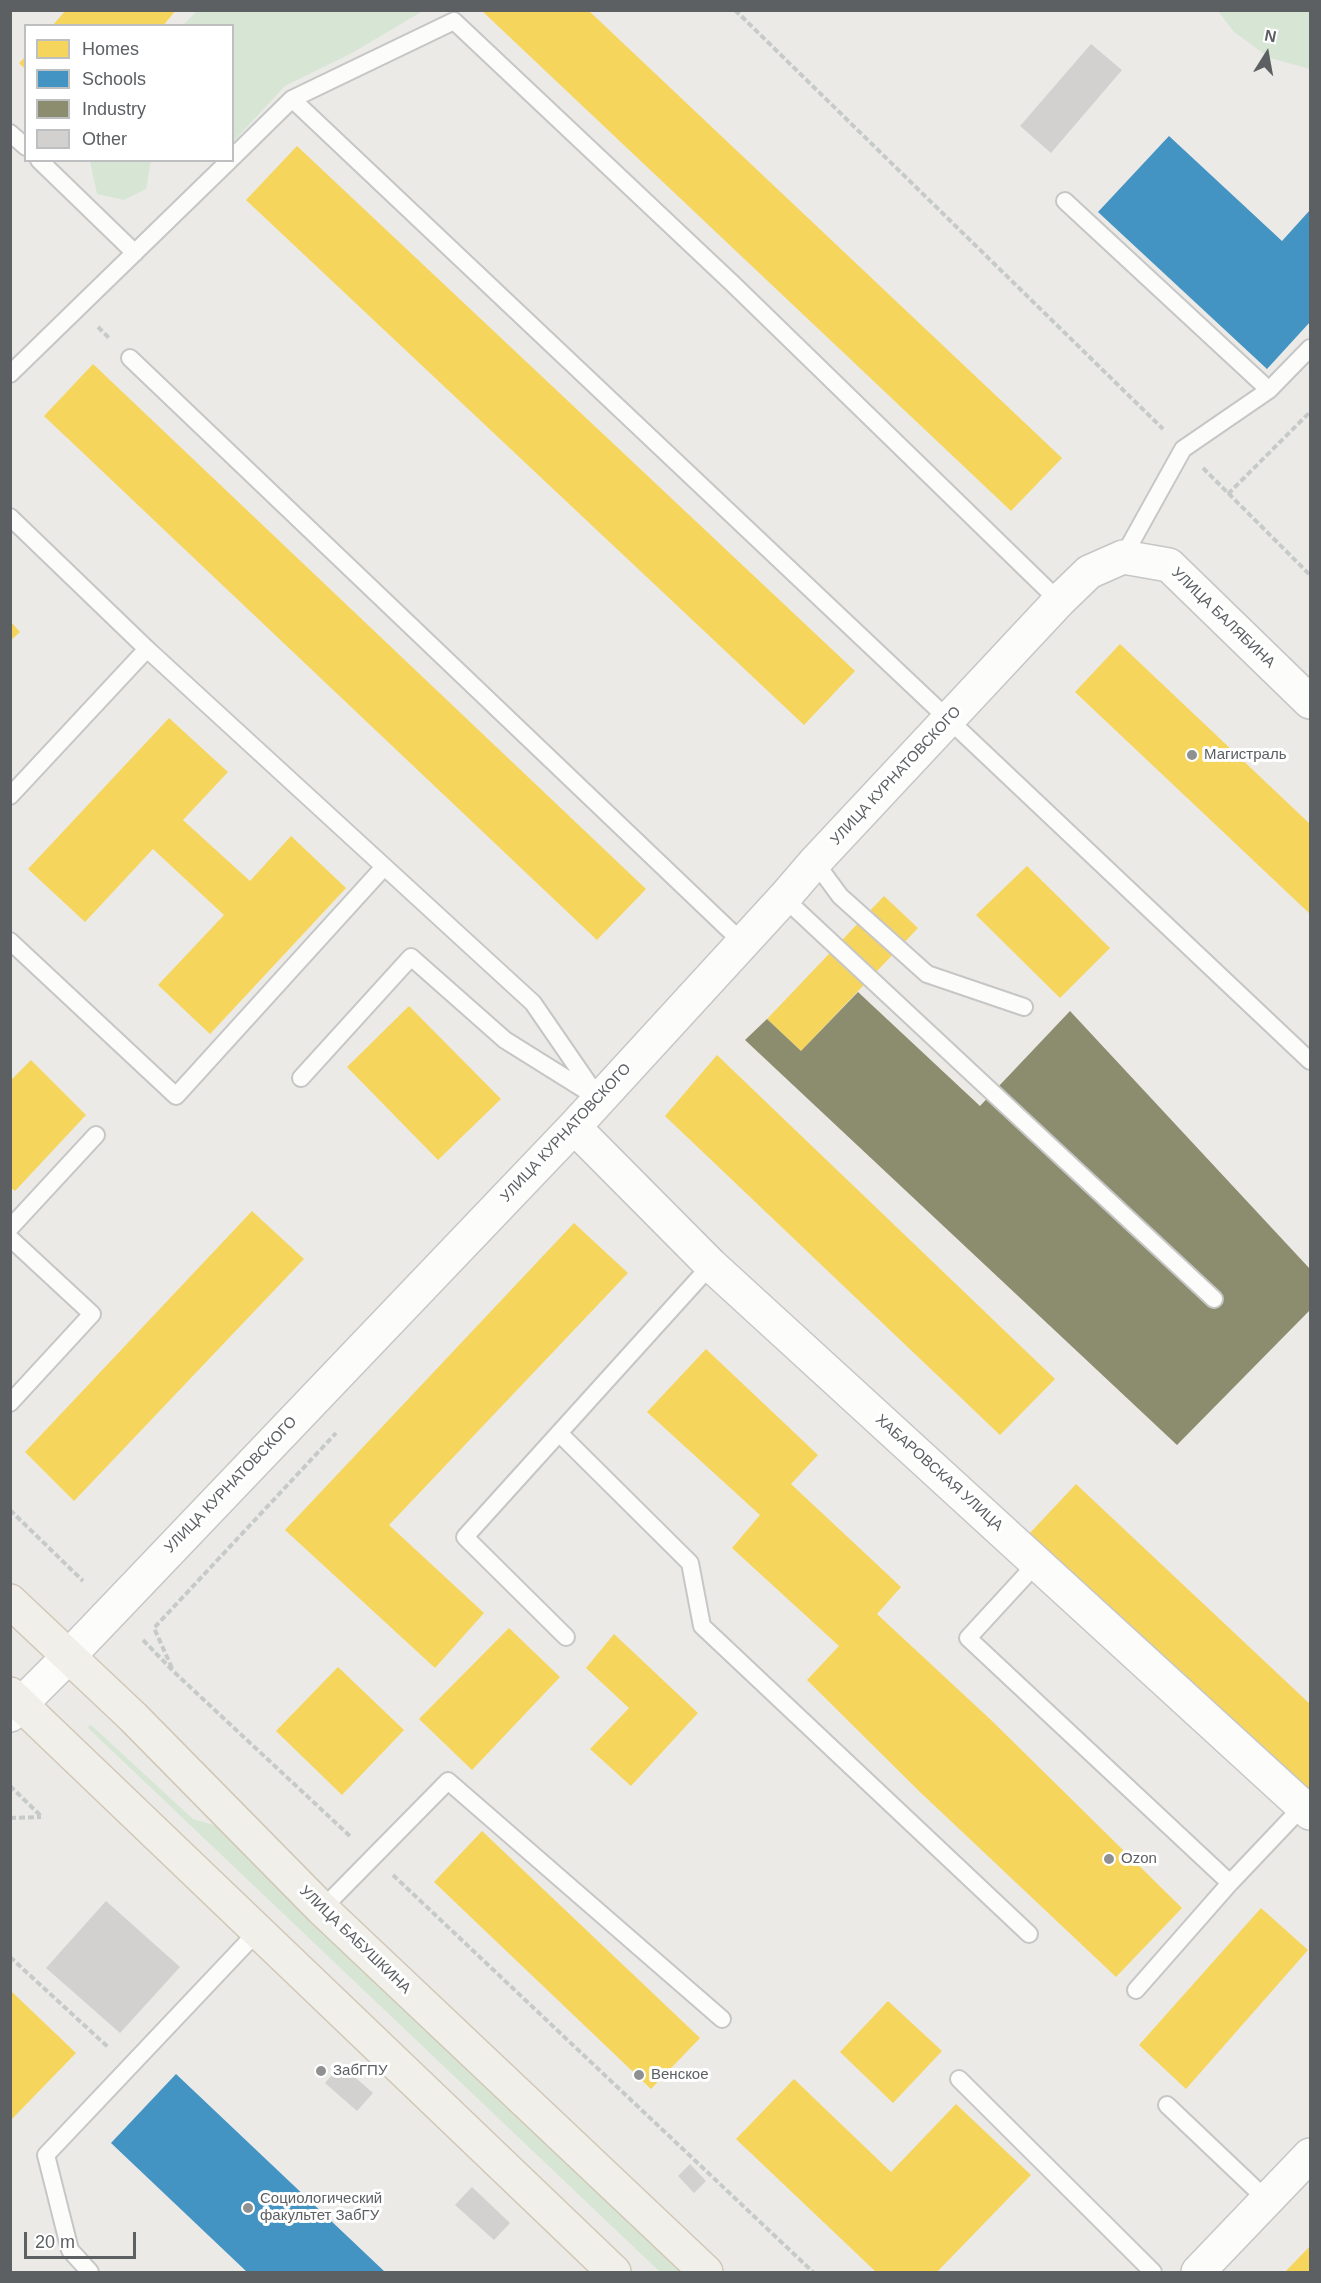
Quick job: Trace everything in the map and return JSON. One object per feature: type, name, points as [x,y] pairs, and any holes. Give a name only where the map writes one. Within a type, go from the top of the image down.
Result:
[{"type":"main road","name":"УЛИЦА БАБУШКИНА","points":[[10,1601],[133,1717],[322,1909],[706,2272]]},
{"type":"main road","points":[[14,1704],[258,1931],[614,2272]]},
{"type":"street","name":"УЛИЦА КУРНАТОВСКОГО","points":[[14,1704],[68,1657],[574,1127],[815,862],[1059,601],[1089,572],[1123,557]]},
{"type":"street","name":"УЛИЦА БАЛЯБИНА","points":[[1123,557],[1169,565],[1311,702]]},
{"type":"street","name":"ХАБАРОВСКАЯ УЛИЦА","points":[[574,1127],[711,1265],[1307,1809]]},
{"type":"street","points":[[1198,2272],[1311,2155]]},
{"type":"lane","points":[[234,156],[292,99],[454,21],[733,284],[1059,601]]},
{"type":"lane","points":[[292,99],[1311,1060]]},
{"type":"lane","points":[[10,133],[24,145]]},
{"type":"lane","points":[[41,162],[135,253]]},
{"type":"lane","points":[[10,374],[228,162]]},
{"type":"lane","points":[[1065,201],[1269,390]]},
{"type":"lane","points":[[1123,557],[1183,449],[1269,390],[1311,348]]},
{"type":"lane","points":[[130,358],[743,943]]},
{"type":"lane","points":[[10,517],[147,649],[533,1003],[599,1099]]},
{"type":"lane","points":[[10,796],[147,649]]},
{"type":"lane","points":[[815,862],[840,896],[927,974],[1024,1007]]},
{"type":"lane","points":[[10,941],[176,1096],[384,867]]},
{"type":"lane","points":[[784,898],[1214,1299]]},
{"type":"lane","points":[[301,1078],[411,957],[505,1040],[599,1099]]},
{"type":"lane","points":[[10,1228],[96,1135]]},
{"type":"lane","points":[[10,1238],[92,1314],[10,1403]]},
{"type":"lane","points":[[566,1637],[465,1537],[711,1265]]},
{"type":"lane","points":[[560,1433],[690,1563],[702,1626],[1029,1934]]},
{"type":"lane","points":[[1037,1563],[968,1638],[1230,1883]]},
{"type":"lane","points":[[322,1909],[448,1781],[722,2019]]},
{"type":"lane","points":[[1136,1990],[1230,1883],[1307,1809]]},
{"type":"lane","points":[[90,2272],[70,2250],[46,2155],[258,1931]]},
{"type":"lane","points":[[959,2079],[1153,2272]]},
{"type":"lane","points":[[1167,2105],[1268,2200]]},
{"type":"path","points":[[735,10],[1311,575]]},
{"type":"path","points":[[77,308],[130,358]]},
{"type":"path","points":[[1228,494],[1311,412]]},
{"type":"path","points":[[174,1672],[154,1628],[340,1428]]},
{"type":"path","points":[[10,1510],[83,1581]]},
{"type":"path","points":[[143,1640],[174,1672],[374,1857],[813,2272]]},
{"type":"path","points":[[10,1786],[42,1817],[10,1818]]},
{"type":"path","points":[[10,1957],[130,2067]]},
{"type":"green space","points":[[197,10],[423,11],[352,53],[285,86],[234,141],[234,24],[184,24]]},
{"type":"green space","points":[[1218,11],[1310,11],[1310,69],[1270,58],[1234,32]]},
{"type":"green space","points":[[90,162],[151,162],[146,189],[124,200],[97,194]]},
{"type":"green space","points":[[91,1725],[193,1819],[217,1826],[685,2272],[660,2272],[87,1727]]},
{"type":"building: Homes","points":[[66,10],[176,10],[165,24],[54,24]]},
{"type":"building: Homes","points":[[481,10],[588,10],[1062,458],[1011,511]]},
{"type":"building: Homes","points":[[24,58],[24,68],[19,63]]},
{"type":"building: Homes","points":[[297,146],[855,671],[804,725],[246,200]]},
{"type":"building: Homes","points":[[93,364],[646,889],[597,940],[44,416]]},
{"type":"building: Homes","points":[[10,621],[20,632],[10,641]]},
{"type":"building: Homes","points":[[1120,644],[1310,824],[1310,914],[1075,692]]},
{"type":"building: Homes","points":[[169,718],[228,772],[183,820],[250,881],[291,836],[346,888],[210,1034],[158,985],[224,915],[153,849],[85,922],[28,869]]},
{"type":"building: Homes","points":[[1027,866],[1110,948],[1060,998],[976,915]]},
{"type":"building: Homes","points":[[884,896],[918,928],[801,1051],[767,1019]]},
{"type":"building: Homes","points":[[409,1006],[501,1099],[438,1160],[347,1067]]},
{"type":"building: Homes","points":[[717,1055],[1055,1379],[1000,1435],[665,1116]]},
{"type":"building: Homes","points":[[31,1060],[86,1115],[15,1191],[10,1187],[10,1081]]},
{"type":"building: Homes","points":[[252,1211],[304,1259],[74,1501],[25,1452]]},
{"type":"building: Homes","points":[[574,1223],[628,1273],[389,1525],[484,1613],[435,1668],[285,1530]]},
{"type":"building: Homes","points":[[706,1349],[818,1455],[791,1484],[901,1587],[877,1614],[991,1720],[1182,1908],[1116,1977],[920,1792],[807,1680],[839,1646],[732,1548],[760,1515],[647,1412]]},
{"type":"building: Homes","points":[[1076,1484],[1310,1704],[1310,1798],[1029,1534]]},
{"type":"building: Homes","points":[[509,1628],[560,1677],[472,1770],[419,1719]]},
{"type":"building: Homes","points":[[614,1634],[698,1713],[631,1786],[590,1749],[629,1708],[586,1668]]},
{"type":"building: Homes","points":[[338,1667],[404,1730],[342,1795],[276,1731]]},
{"type":"building: Homes","points":[[482,1831],[700,2038],[651,2089],[434,1882]]},
{"type":"building: Homes","points":[[1261,1908],[1308,1950],[1186,2089],[1139,2045]]},
{"type":"building: Homes","points":[[10,1990],[76,2053],[10,2121]]},
{"type":"building: Homes","points":[[888,2001],[942,2051],[893,2103],[840,2052]]},
{"type":"building: Homes","points":[[794,2079],[891,2172],[956,2104],[1031,2175],[937,2272],[876,2272],[736,2139]]},
{"type":"building: Homes","points":[[1310,2246],[1310,2272],[1285,2272]]},
{"type":"building: Schools","points":[[1169,136],[1282,241],[1310,210],[1310,322],[1267,369],[1098,212]]},
{"type":"building: Schools","name":"Социологический факультет ЗабГУ","points":[[176,2074],[385,2272],[247,2272],[111,2143]]},
{"type":"building: Industry","points":[[858,992],[980,1106],[1070,1011],[1310,1269],[1310,1310],[1177,1445],[745,1040],[767,1019],[801,1051]]},
{"type":"building: Other","points":[[1091,44],[1122,70],[1051,153],[1020,126]]},
{"type":"building: Other","points":[[106,1901],[180,1967],[120,2033],[46,1968]]},
{"type":"building: Other","points":[[341,2065],[373,2093],[357,2111],[325,2083]]},
{"type":"building: Other","points":[[690,2164],[706,2181],[694,2193],[678,2176]]},
{"type":"building: Other","points":[[472,2187],[510,2223],[494,2240],[455,2205]]},
{"type":"place","name":"Магистраль","points":[[1192,755]]},
{"type":"place","name":"Ozon","points":[[1109,1859]]},
{"type":"place","name":"ЗабГПУ","points":[[321,2071]]},
{"type":"place","name":"Венское","points":[[639,2075]]},
{"type":"place","name":"Социологический факультет ЗабГУ","points":[[248,2208]]}]
